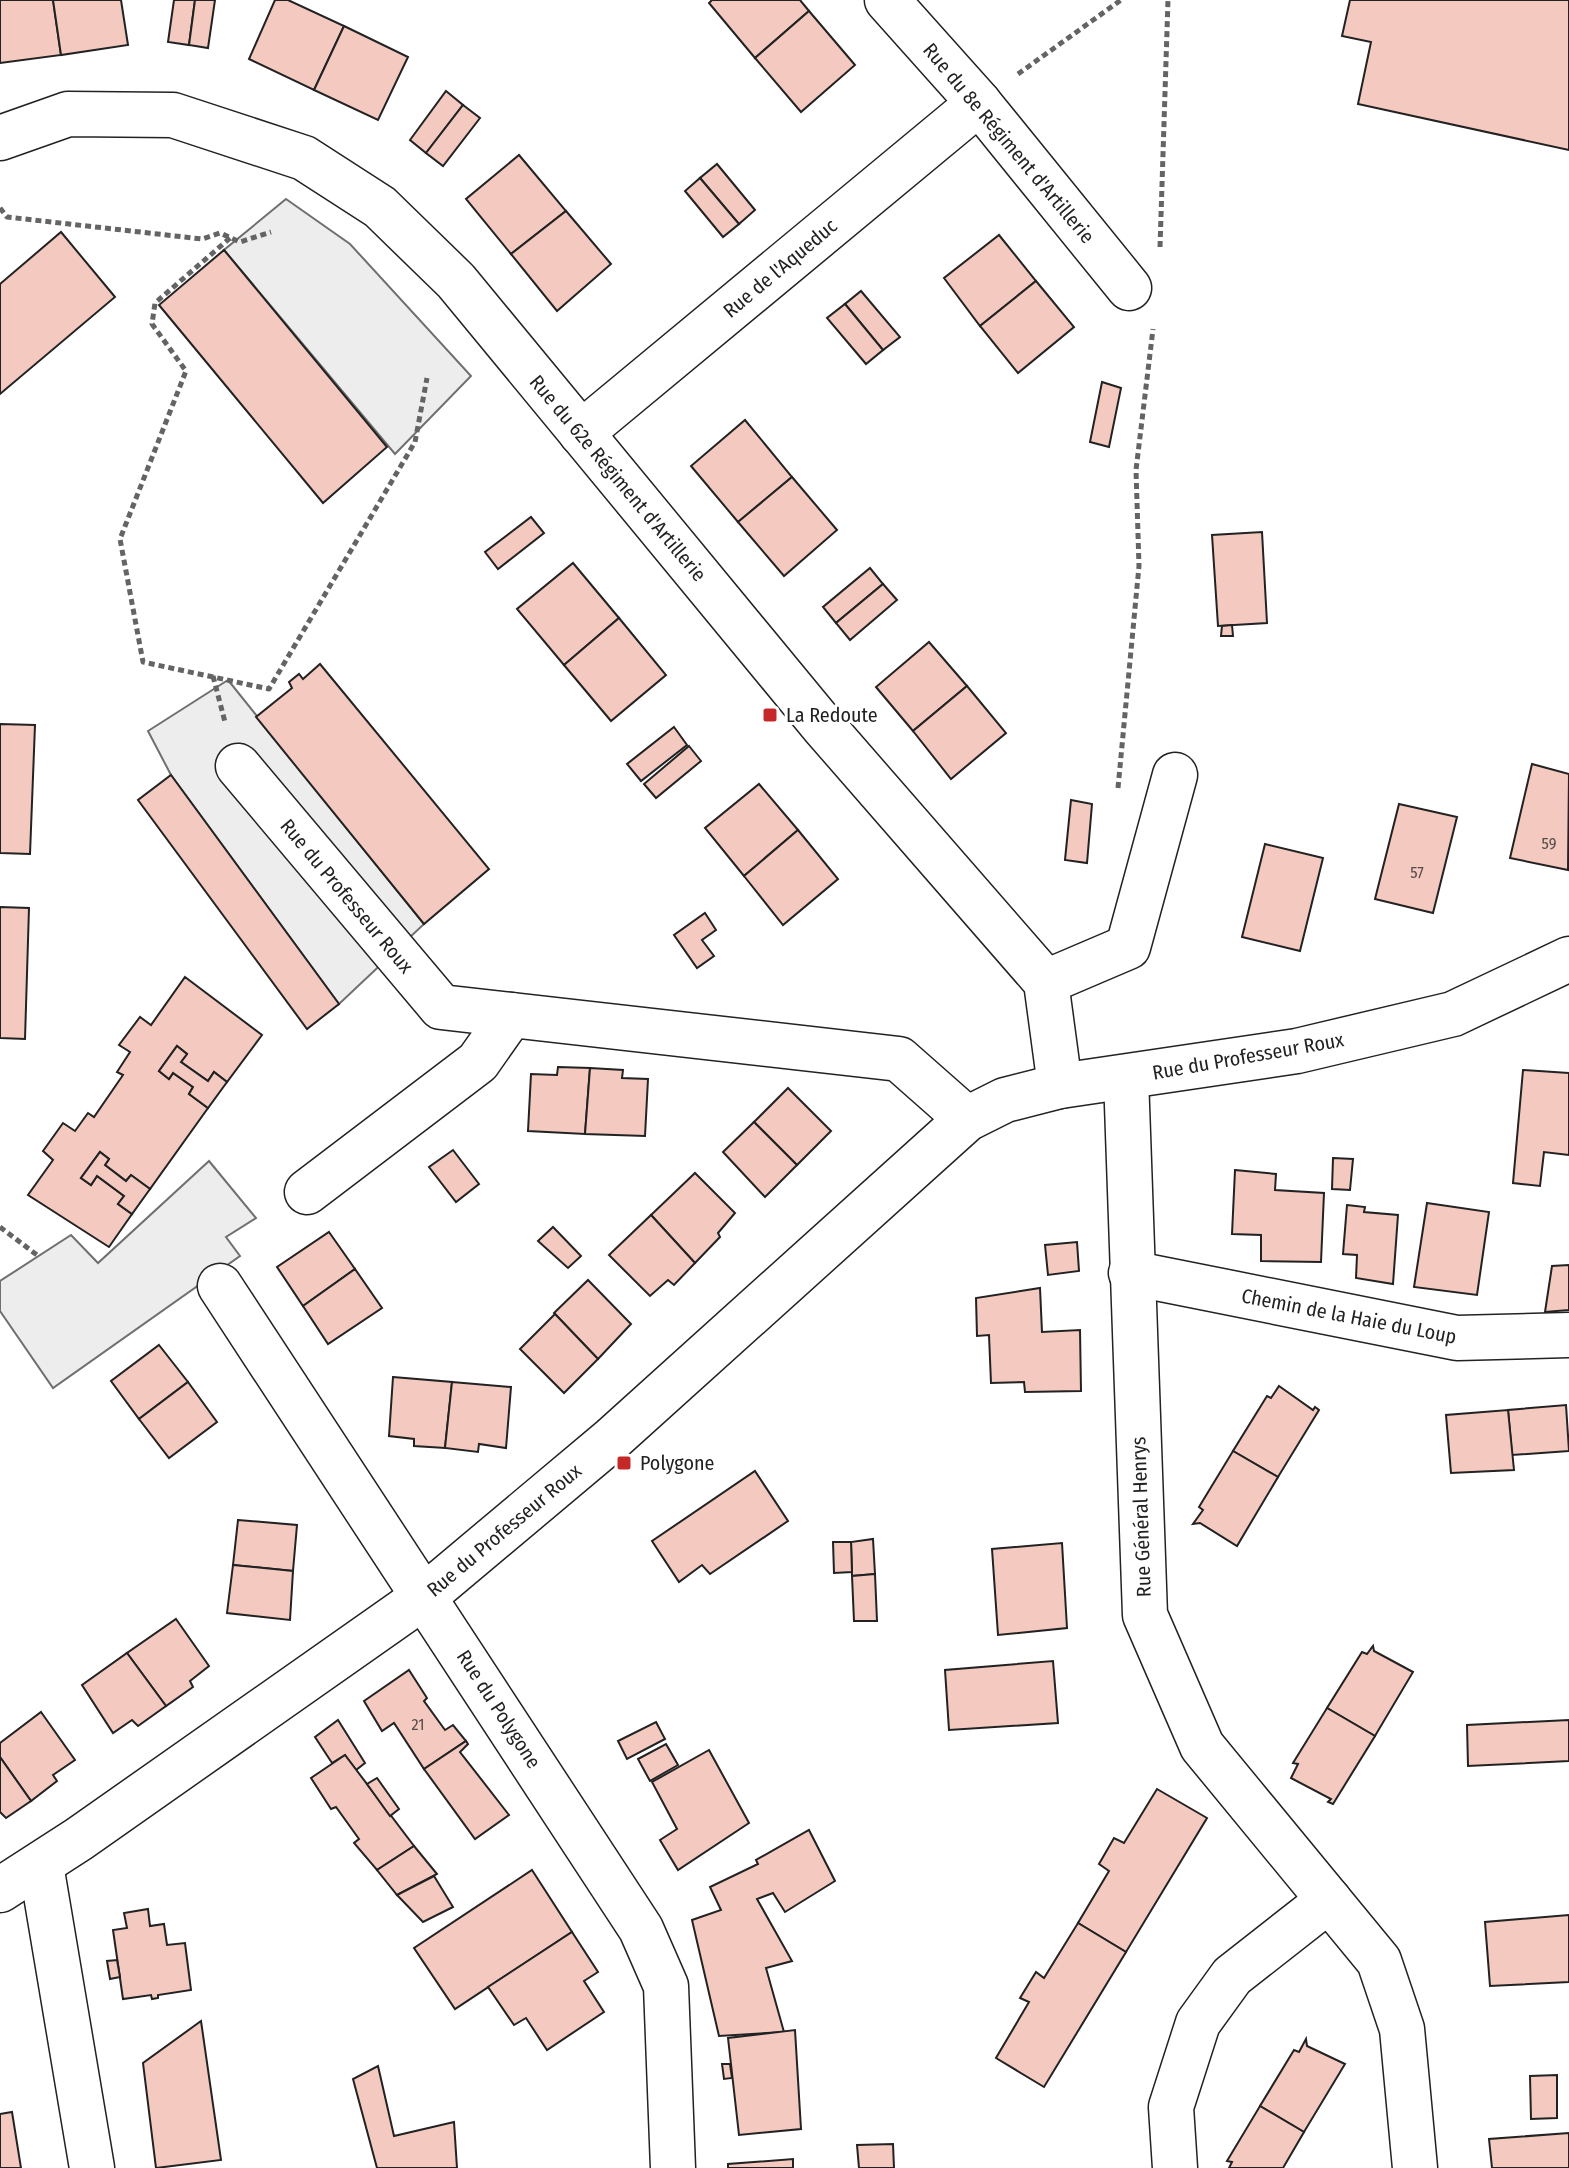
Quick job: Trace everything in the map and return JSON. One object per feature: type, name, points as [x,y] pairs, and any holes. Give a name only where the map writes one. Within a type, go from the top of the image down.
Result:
[{"type":"street","name":"Rue du 8e Régiment d'Artillerie","points":[[887,0],[979,103],[1144,275]]},
{"type":"street","name":"Rue de l'Aqueduc","points":[[581,433],[979,103]]},
{"type":"street","name":"Rue du 62e Régiment d'Artillerie","points":[[0,138],[68,114],[173,115],[304,158],[380,207],[445,270],[823,726],[1046,982]]},
{"type":"street","name":"Rue du Professeur Roux","points":[[238,766],[441,1007],[899,1059],[967,1119]]},
{"type":"street","points":[[1060,1086],[1046,982],[1128,947],[1175,775]]},
{"type":"street","name":"Rue du Professeur Roux","points":[[0,1890],[41,1865],[425,1596],[612,1439],[967,1119],[1005,1100],[1060,1086],[1297,1051],[1453,1014],[1569,959]]},
{"type":"street","points":[[307,1192],[478,1062],[511,1015]]},
{"type":"street","name":"Rue Général Henrys","points":[[1126,1077],[1145,1615],[1202,1746],[1379,1961],[1402,2029],[1415,2168]]},
{"type":"street","name":"Chemin de la Haie du Loup","points":[[1131,1273],[1457,1338],[1569,1335]]},
{"type":"street","name":"Rue du Polygone","points":[[220,1286],[641,1929],[666,1986],[673,2168]]},
{"type":"street","points":[[41,1865],[92,2168]]},
{"type":"street","points":[[1175,2168],[1171,2107],[1198,2023],[1232,1976],[1329,1900]]},
{"type":"path","points":[[979,103],[1121,0]]},
{"type":"path","points":[[1144,275],[1168,0]]},
{"type":"path","points":[[0,208],[7,217],[202,239],[220,233],[240,242],[271,232]]},
{"type":"path","points":[[230,238],[155,303],[152,324],[186,371],[120,539],[143,662],[269,689],[415,442],[427,378]]},
{"type":"path","points":[[1117,799],[1139,566],[1136,470],[1154,322]]},
{"type":"path","points":[[0,1227],[37,1255]]},
{"type":"shaded area","points":[[286,199],[350,244],[471,376],[395,454],[224,250]]},
{"type":"shaded area","points":[[228,680],[424,924],[339,1004],[171,775],[148,731]]},
{"type":"shaded area","points":[[209,1161],[256,1218],[226,1237],[240,1256],[53,1388],[0,1311],[0,1281],[71,1235],[98,1263]]},
{"type":"building","points":[[0,0],[53,0],[61,55],[0,63]]},
{"type":"building","points":[[53,0],[121,0],[128,45],[61,55]]},
{"type":"building","points":[[174,0],[195,0],[189,45],[168,42]]},
{"type":"building","points":[[195,0],[215,0],[208,48],[189,45]]},
{"type":"building","points":[[275,0],[288,0],[344,26],[314,90],[249,59]]},
{"type":"building","points":[[712,0],[800,0],[809,11],[755,58],[709,3]]},
{"type":"building","points":[[1350,0],[1569,0],[1569,150],[1358,104],[1371,42],[1342,36]]},
{"type":"building","points":[[809,11],[855,65],[801,112],[755,58]]},
{"type":"building","points":[[344,26],[408,57],[378,120],[314,90]]},
{"type":"building","points":[[446,91],[463,105],[426,153],[410,140]]},
{"type":"building","points":[[463,105],[480,118],[443,166],[426,153]]},
{"type":"building","points":[[519,155],[566,211],[511,254],[466,199]]},
{"type":"building","points":[[717,164],[755,210],[739,224],[700,178]]},
{"type":"building","points":[[700,178],[739,224],[723,237],[685,191]]},
{"type":"building","points":[[566,211],[611,264],[557,311],[511,254]]},
{"type":"building","points":[[61,232],[115,297],[0,394],[0,284]]},
{"type":"building","points":[[999,235],[1036,281],[980,326],[944,278]]},
{"type":"building","points":[[224,250],[387,447],[323,503],[159,305]]},
{"type":"building","points":[[1036,281],[1074,327],[1018,373],[980,326]]},
{"type":"building","points":[[861,291],[900,337],[883,350],[845,304]]},
{"type":"building","points":[[845,304],[883,350],[866,364],[827,318]]},
{"type":"building","points":[[1102,382],[1121,388],[1109,447],[1090,442]]},
{"type":"building","points":[[745,420],[792,477],[738,522],[691,466]]},
{"type":"building","points":[[792,477],[837,530],[784,576],[738,522]]},
{"type":"building","points":[[531,517],[544,533],[498,569],[485,552]]},
{"type":"building","points":[[1262,532],[1267,623],[1218,626],[1212,535]]},
{"type":"building","points":[[573,563],[619,618],[564,665],[517,609]]},
{"type":"building","points":[[870,568],[883,584],[836,623],[823,607]]},
{"type":"building","points":[[883,584],[897,600],[850,640],[836,623]]},
{"type":"building","points":[[619,618],[666,675],[611,721],[564,665]]},
{"type":"building","points":[[1232,625],[1233,636],[1221,636],[1222,626]]},
{"type":"building","points":[[929,642],[967,686],[913,731],[876,687]]},
{"type":"building","points":[[320,664],[489,869],[424,924],[256,717],[292,688],[289,682],[299,674],[303,679]]},
{"type":"building","points":[[967,686],[1006,733],[951,779],[913,731]]},
{"type":"building","points":[[0,724],[35,725],[30,854],[0,853]]},
{"type":"building","points":[[674,727],[687,745],[641,781],[627,764]]},
{"type":"building","points":[[689,746],[701,761],[656,798],[644,784]]},
{"type":"building","points":[[1532,764],[1569,774],[1568,870],[1510,858]]},
{"type":"building","points":[[171,775],[339,1004],[307,1029],[138,800]]},
{"type":"building","points":[[759,784],[798,830],[744,876],[705,828]]},
{"type":"building","points":[[1071,800],[1092,804],[1087,863],[1065,860]]},
{"type":"building","points":[[1399,804],[1457,817],[1433,913],[1375,899]]},
{"type":"building","points":[[798,830],[838,879],[783,925],[744,876]]},
{"type":"building","points":[[1265,844],[1323,858],[1300,951],[1242,937]]},
{"type":"building","points":[[0,907],[29,908],[25,1039],[0,1038]]},
{"type":"building","points":[[705,913],[716,930],[702,940],[714,956],[697,968],[674,935]]},
{"type":"building","points":[[185,977],[262,1035],[227,1082],[214,1072],[208,1081],[181,1062],[187,1054],[177,1046],[159,1071],[169,1079],[173,1073],[193,1087],[189,1094],[208,1108],[150,1189],[131,1175],[126,1181],[105,1165],[109,1159],[100,1152],[81,1178],[91,1185],[97,1176],[124,1196],[118,1204],[132,1214],[109,1247],[28,1195],[53,1160],[43,1151],[63,1123],[75,1131],[88,1113],[94,1117],[123,1075],[117,1072],[130,1052],[119,1045],[140,1017],[151,1025]]},
{"type":"building","points":[[177,1046],[187,1054],[181,1062],[208,1081],[214,1072],[227,1082],[208,1108],[189,1094],[193,1087],[173,1073],[169,1079],[159,1071]]},
{"type":"building","points":[[558,1067],[590,1068],[585,1134],[528,1131],[531,1074],[557,1075]]},
{"type":"building","points":[[590,1068],[623,1070],[622,1078],[648,1079],[645,1136],[585,1134]]},
{"type":"building","points":[[1523,1070],[1569,1073],[1569,1155],[1544,1152],[1540,1186],[1513,1183]]},
{"type":"building","points":[[788,1088],[831,1131],[797,1165],[754,1122]]},
{"type":"building","points":[[754,1122],[797,1165],[765,1197],[723,1152]]},
{"type":"building","points":[[453,1150],[479,1184],[456,1202],[429,1167]]},
{"type":"building","points":[[100,1152],[109,1159],[105,1165],[126,1181],[131,1175],[150,1189],[132,1214],[118,1204],[124,1196],[97,1176],[91,1185],[81,1178]]},
{"type":"building","points":[[1333,1158],[1353,1159],[1350,1190],[1332,1189]]},
{"type":"building","points":[[1235,1170],[1276,1174],[1275,1190],[1324,1193],[1321,1262],[1261,1261],[1261,1235],[1232,1234]]},
{"type":"building","points":[[695,1173],[735,1213],[718,1233],[720,1237],[695,1263],[651,1215]]},
{"type":"building","points":[[1427,1203],[1489,1212],[1477,1295],[1414,1287]]},
{"type":"building","points":[[1347,1205],[1365,1207],[1364,1212],[1398,1215],[1393,1284],[1356,1278],[1357,1255],[1343,1254]]},
{"type":"building","points":[[651,1215],[695,1263],[674,1285],[668,1280],[650,1296],[609,1255]]},
{"type":"building","points":[[553,1227],[581,1256],[568,1268],[538,1241]]},
{"type":"building","points":[[329,1232],[355,1269],[303,1306],[277,1267]]},
{"type":"building","points":[[1077,1242],[1079,1271],[1048,1275],[1045,1245]]},
{"type":"building","points":[[1569,1265],[1569,1310],[1545,1312],[1552,1266]]},
{"type":"building","points":[[355,1269],[382,1308],[328,1344],[303,1306]]},
{"type":"building","points":[[588,1280],[631,1324],[598,1359],[554,1313]]},
{"type":"building","points":[[1040,1288],[1042,1332],[1080,1330],[1081,1391],[1025,1392],[1024,1382],[991,1383],[989,1335],[977,1336],[976,1298]]},
{"type":"building","points":[[555,1314],[598,1359],[564,1393],[520,1349]]},
{"type":"building","points":[[159,1345],[188,1382],[139,1419],[111,1381]]},
{"type":"building","points":[[393,1377],[452,1382],[445,1448],[414,1446],[414,1439],[389,1436]]},
{"type":"building","points":[[188,1382],[217,1422],[169,1458],[139,1419]]},
{"type":"building","points":[[452,1382],[511,1387],[506,1448],[479,1444],[478,1452],[445,1448]]},
{"type":"building","points":[[1279,1386],[1313,1410],[1315,1407],[1319,1410],[1278,1477],[1233,1451],[1267,1396],[1271,1398]]},
{"type":"building","points":[[1566,1405],[1569,1451],[1512,1455],[1508,1410]]},
{"type":"building","points":[[1508,1410],[1514,1470],[1451,1473],[1446,1415]]},
{"type":"building","points":[[1233,1451],[1278,1477],[1237,1546],[1200,1523],[1193,1524],[1203,1510],[1199,1507]]},
{"type":"building","points":[[755,1471],[788,1521],[710,1574],[702,1565],[679,1582],[652,1541]]},
{"type":"building","points":[[238,1520],[297,1525],[293,1571],[233,1565]]},
{"type":"building","points":[[873,1539],[875,1574],[852,1576],[851,1542]]},
{"type":"building","points":[[833,1542],[851,1542],[852,1572],[834,1573]]},
{"type":"building","points":[[1062,1543],[1067,1628],[998,1635],[992,1549]]},
{"type":"building","points":[[233,1565],[293,1571],[290,1620],[227,1613]]},
{"type":"building","points":[[875,1574],[877,1621],[854,1621],[852,1576]]},
{"type":"building","points":[[176,1619],[209,1666],[190,1681],[193,1687],[166,1706],[127,1653]]},
{"type":"building","points":[[1373,1646],[1374,1651],[1413,1672],[1375,1736],[1327,1708],[1362,1652],[1367,1654]]},
{"type":"building","points":[[127,1653],[166,1706],[138,1726],[132,1720],[113,1733],[82,1685]]},
{"type":"building","points":[[1053,1661],[1058,1723],[949,1730],[945,1670]]},
{"type":"building","points":[[409,1670],[427,1698],[424,1701],[445,1730],[453,1725],[466,1741],[424,1769],[394,1723],[382,1731],[364,1701]]},
{"type":"building","points":[[1327,1708],[1375,1736],[1333,1804],[1328,1802],[1331,1799],[1291,1778],[1298,1764],[1293,1763]]},
{"type":"building","points":[[41,1712],[75,1760],[53,1775],[57,1781],[31,1801],[0,1757],[0,1743]]},
{"type":"building","points":[[338,1720],[365,1763],[356,1770],[345,1755],[332,1763],[315,1737]]},
{"type":"building","points":[[1569,1720],[1569,1761],[1468,1766],[1467,1725]]},
{"type":"building","points":[[656,1722],[665,1739],[627,1759],[618,1741]]},
{"type":"building","points":[[466,1741],[468,1744],[460,1752],[509,1815],[475,1839],[424,1769]]},
{"type":"building","points":[[666,1744],[678,1765],[650,1781],[638,1759]]},
{"type":"building","points":[[709,1750],[749,1823],[678,1870],[660,1840],[677,1829],[652,1782]]},
{"type":"building","points":[[345,1755],[414,1846],[377,1870],[354,1843],[359,1839],[336,1807],[331,1809],[311,1778]]},
{"type":"building","points":[[0,1757],[31,1801],[6,1818],[0,1812]]},
{"type":"building","points":[[377,1778],[399,1809],[390,1816],[367,1784]]},
{"type":"building","points":[[1157,1789],[1207,1818],[1126,1952],[1078,1923],[1109,1871],[1099,1864],[1114,1838],[1124,1843]]},
{"type":"building","points":[[809,1830],[835,1881],[785,1912],[773,1893],[757,1899],[792,1961],[766,1968],[784,2032],[719,2036],[692,1920],[721,1910],[710,1887],[758,1864],[756,1860]]},
{"type":"building","points":[[414,1846],[437,1874],[397,1895],[377,1870]]},
{"type":"building","points":[[532,1870],[572,1932],[455,2009],[414,1948]]},
{"type":"building","points":[[434,1876],[453,1907],[423,1922],[397,1895]]},
{"type":"building","points":[[148,1909],[150,1926],[164,1924],[167,1945],[185,1943],[191,1990],[158,1995],[158,1998],[152,1999],[151,1995],[123,1999],[113,1930],[127,1928],[124,1913]]},
{"type":"building","points":[[1569,1915],[1569,1982],[1490,1986],[1485,1922]]},
{"type":"building","points":[[1078,1923],[1126,1952],[1044,2087],[996,2058],[1029,2002],[1020,1998],[1036,1972],[1044,1978]]},
{"type":"building","points":[[572,1932],[598,1972],[584,1981],[604,2012],[547,2050],[526,2018],[514,2025],[488,1987]]},
{"type":"building","points":[[117,1960],[120,1977],[110,1979],[107,1961]]},
{"type":"building","points":[[201,2021],[221,2160],[156,2168],[143,2063]]},
{"type":"building","points":[[795,2030],[801,2129],[739,2135],[728,2038]]},
{"type":"building","points":[[1306,2039],[1307,2046],[1345,2064],[1304,2132],[1260,2106],[1294,2050],[1299,2052]]},
{"type":"building","points":[[722,2064],[730,2064],[732,2078],[724,2079]]},
{"type":"building","points":[[378,2066],[394,2136],[454,2122],[457,2168],[377,2168],[353,2079]]},
{"type":"building","points":[[1557,2075],[1557,2118],[1531,2119],[1530,2076]]},
{"type":"building","points":[[1260,2106],[1304,2132],[1283,2168],[1229,2168],[1232,2162],[1227,2161]]},
{"type":"building","points":[[12,2112],[21,2168],[0,2168],[0,2114]]},
{"type":"building","points":[[1569,2133],[1569,2168],[1492,2168],[1489,2139]]},
{"type":"building","points":[[893,2144],[894,2168],[859,2168],[857,2145]]},
{"type":"building","points":[[793,2159],[793,2168],[728,2168],[728,2164]]},
{"type":"place","name":"La Redoute","points":[[770,715]]},
{"type":"place","name":"Polygone","points":[[624,1463]]}]
